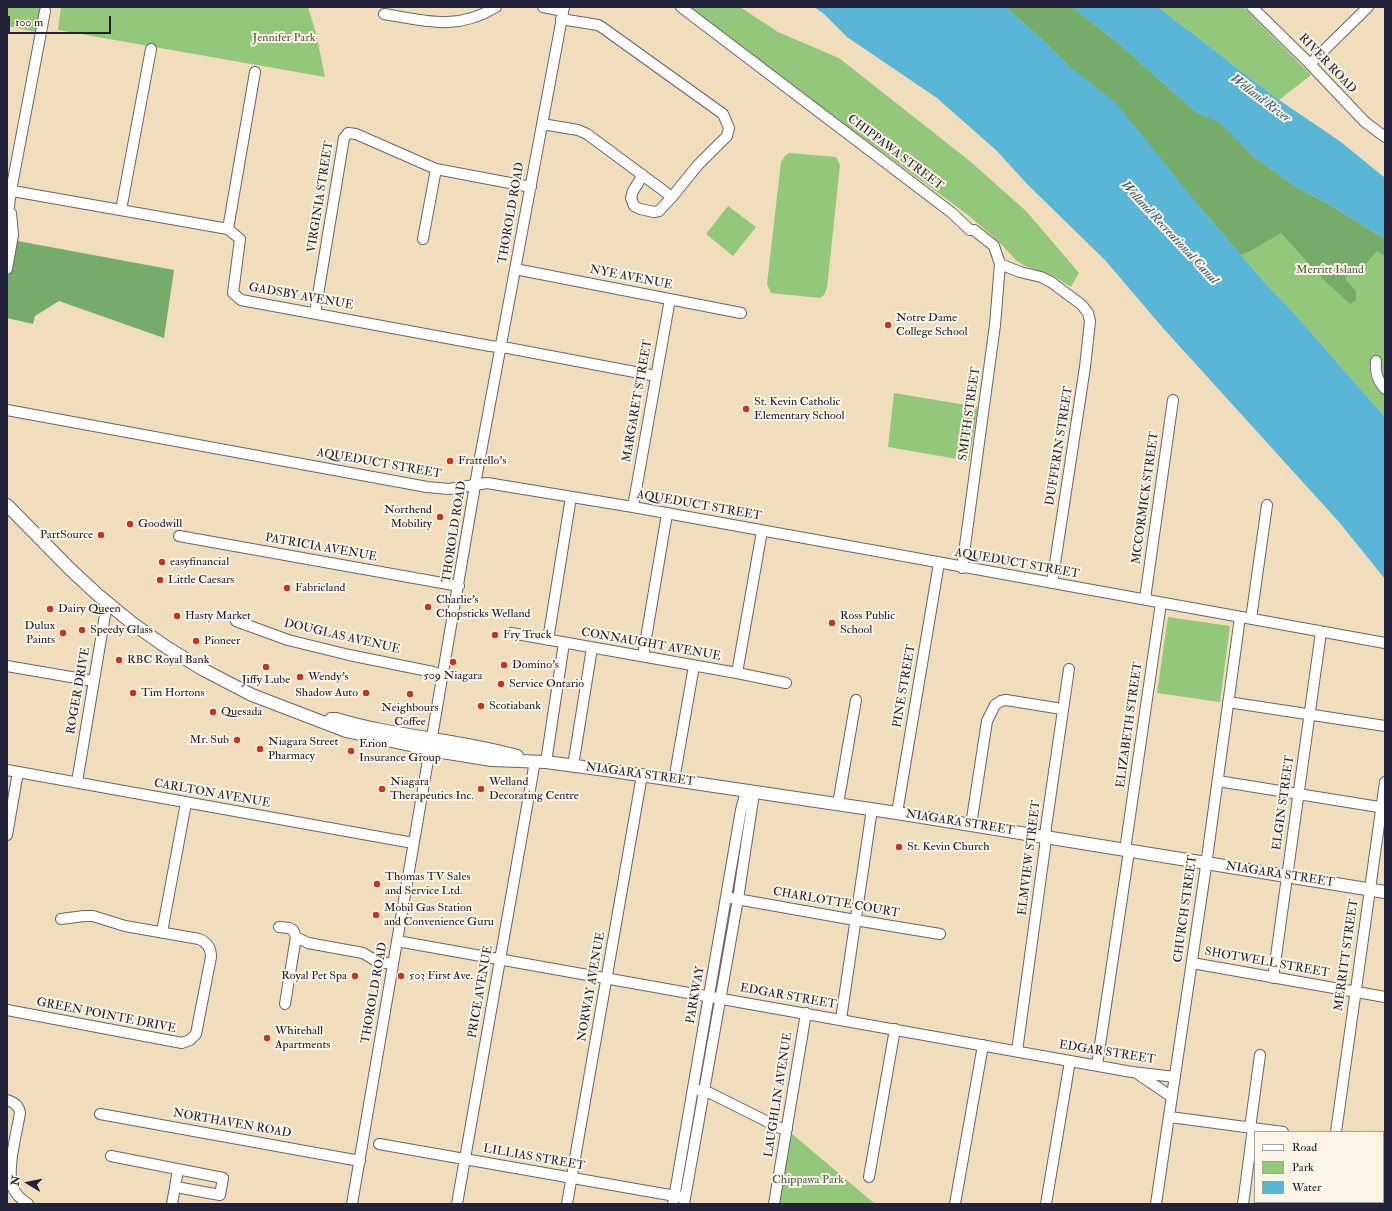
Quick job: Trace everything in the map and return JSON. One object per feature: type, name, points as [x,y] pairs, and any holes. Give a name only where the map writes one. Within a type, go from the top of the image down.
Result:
[{"type":"main road","name":"NIAGARA STREET","points":[[7,505],[70,569],[107,603],[155,640],[204,670],[252,695],[316,719],[336,719],[431,744],[494,749],[541,761],[872,809],[1385,892]]},
{"type":"street","points":[[384,14],[428,21],[455,23],[477,16],[496,7]]},
{"type":"street","points":[[543,7],[563,12],[603,28],[723,114],[729,128],[727,136],[698,165],[662,208],[654,212],[640,210],[634,206],[632,201],[632,196],[643,175]]},
{"type":"street","name":"CHIPPAWA STREET","points":[[681,7],[946,208],[970,230],[974,230],[980,234],[994,246],[1000,264]]},
{"type":"street","name":"RIVER ROAD","points":[[1252,7],[1310,64],[1365,122],[1385,137]]},
{"type":"street","points":[[1310,64],[1368,7]]},
{"type":"street","points":[[7,220],[9,191],[45,11]]},
{"type":"street","name":"THOROLD ROAD","points":[[352,1204],[413,843],[476,485],[563,12]]},
{"type":"street","points":[[121,210],[151,49]]},
{"type":"street","points":[[9,191],[228,229],[255,72]]},
{"type":"street","points":[[542,124],[578,130],[587,134],[672,197]]},
{"type":"street","name":"VIRGINIA STREET","points":[[315,313],[344,138],[348,133],[356,134],[436,169],[530,187]]},
{"type":"street","points":[[423,239],[436,169]]},
{"type":"street","points":[[7,270],[13,235],[12,216],[9,207]]},
{"type":"street","name":"GADSBY AVENUE","points":[[228,229],[240,239],[233,293],[241,300],[656,376]]},
{"type":"street","name":"DUFFERIN STREET","points":[[1000,264],[1020,272],[1041,277],[1051,282],[1082,305],[1088,313],[1090,326],[1085,367],[1052,583]]},
{"type":"street","name":"SMITH STREET","points":[[962,568],[995,325],[1000,264]]},
{"type":"street","name":"NYE AVENUE","points":[[515,269],[741,313]]},
{"type":"street","name":"MARGARET STREET","points":[[633,507],[670,299]]},
{"type":"street","points":[[1376,361],[1375,372],[1377,378],[1385,389]]},
{"type":"street","name":"MCCORMICK STREET","points":[[1145,599],[1173,400]]},
{"type":"street","name":"AQUEDUCT STREET","points":[[7,410],[427,488],[449,489],[486,483],[633,507],[962,568],[1145,599],[1385,643]]},
{"type":"street","points":[[548,640],[571,497]]},
{"type":"street","points":[[1251,619],[1267,505]]},
{"type":"street","points":[[643,656],[667,514]]},
{"type":"street","points":[[737,673],[762,531]]},
{"type":"street","name":"PATRICIA AVENUE","points":[[179,536],[459,586]]},
{"type":"street","name":"PINE STREET","points":[[897,813],[939,563]]},
{"type":"street","name":"ROGER DRIVE","points":[[77,782],[107,603]]},
{"type":"street","name":"ELIZABETH STREET","points":[[1096,1065],[1161,603]]},
{"type":"street","name":"CHURCH STREET","points":[[1156,1204],[1170,1117],[1174,1077],[1192,963],[1240,617]]},
{"type":"street","name":"DOUGLAS AVENUE","points":[[236,622],[288,640],[349,655],[433,672],[443,676]]},
{"type":"street","name":"ELGIN STREET","points":[[1272,978],[1288,876],[1321,632]]},
{"type":"street","name":"CONNAUGHT AVENUE","points":[[511,633],[786,683]]},
{"type":"street","name":"PRICE AVENUE","points":[[457,1204],[500,959],[564,643]]},
{"type":"street","points":[[573,766],[592,648]]},
{"type":"street","points":[[7,666],[94,681]]},
{"type":"street","points":[[674,780],[694,666]]},
{"type":"street","name":"ELMVIEW STREET","points":[[1017,1051],[1062,709],[1069,669]]},
{"type":"street","points":[[838,804],[856,700]]},
{"type":"street","points":[[971,825],[987,721],[994,706],[1004,700],[1062,709]]},
{"type":"street","points":[[1228,702],[1385,726]]},
{"type":"street","name":"CARLTON AVENUE","points":[[7,770],[413,843]]},
{"type":"street","points":[[7,835],[18,772]]},
{"type":"street","name":"NORWAY AVENUE","points":[[567,1204],[642,775]]},
{"type":"street","points":[[1218,781],[1383,808]]},
{"type":"street","name":"MERRITT STREET","points":[[1336,1131],[1355,991],[1383,808],[1385,782]]},
{"type":"street","name":"PARKWAY","points":[[679,1201],[693,1088],[741,810],[750,792]]},
{"type":"street","name":"PARKWAY","points":[[679,1201],[704,1091],[738,899],[750,792]]},
{"type":"street","points":[[162,932],[186,803]]},
{"type":"street","points":[[841,1019],[872,809]]},
{"type":"street","name":"CHARLOTTE COURT","points":[[727,897],[940,934]]},
{"type":"street","name":"GREEN POINTE DRIVE","points":[[7,1010],[179,1043],[187,1042],[194,1036],[198,1029],[211,957],[206,943],[199,939],[125,926],[93,916],[62,919]]},
{"type":"street","points":[[279,927],[293,930],[296,937],[285,1004]]},
{"type":"street","points":[[296,937],[308,943],[363,953],[378,962],[393,964]]},
{"type":"street","name":"EDGAR STREET","points":[[397,941],[1132,1072],[1174,1077]]},
{"type":"street","name":"SHOTWELL STREET","points":[[1192,963],[1385,997]]},
{"type":"street","name":"LAUGHLIN AVENUE","points":[[774,1204],[806,1013]]},
{"type":"street","points":[[869,1177],[895,1029]]},
{"type":"street","points":[[955,1204],[983,1045]]},
{"type":"street","points":[[1243,1204],[1260,1055]]},
{"type":"street","points":[[1046,1204],[1070,1061]]},
{"type":"street","points":[[1132,1072],[1138,1074],[1172,1097]]},
{"type":"street","points":[[693,1088],[704,1091],[780,1128],[787,1129]]},
{"type":"street","points":[[7,1100],[14,1103],[20,1113],[10,1171],[11,1182],[15,1193],[28,1204]]},
{"type":"street","name":"NORTHAVEN ROAD","points":[[100,1114],[360,1161]]},
{"type":"street","points":[[1170,1117],[1274,1131]]},
{"type":"street","name":"LILLIAS STREET","points":[[379,1144],[572,1178],[679,1201]]},
{"type":"street","points":[[111,1156],[222,1178],[220,1195],[176,1187]]},
{"type":"street","points":[[172,1204],[178,1170]]},
{"type":"green space","points":[[7,7],[41,7],[36,32],[7,26]]},
{"type":"green space","name":"Jennifer Park","points":[[61,7],[308,7],[316,33],[325,77],[58,30]]},
{"type":"green space","points":[[681,7],[740,7],[778,32],[839,58],[971,162],[1027,212],[1079,273],[1071,287],[1055,277],[1023,265],[1016,260],[1001,244],[968,215],[810,99]]},
{"type":"green space","name":"Merritt Island","points":[[1005,7],[1072,7],[1118,43],[1197,113],[1219,121],[1253,156],[1296,187],[1385,239],[1385,417],[1203,211],[1069,66],[1043,40]]},
{"type":"green space","name":"Merritt Island","points":[[1005,7],[1072,7],[1118,43],[1197,113],[1219,121],[1253,156],[1296,187],[1327,203],[1385,239],[1385,256],[1377,251],[1363,267],[1344,270],[1346,280],[1356,291],[1356,301],[1350,304],[1322,278],[1281,233],[1241,255],[1203,211],[1069,66],[1043,40]]},
{"type":"green space","points":[[1158,7],[1243,7],[1311,75],[1279,100]]},
{"type":"green space","points":[[789,153],[836,157],[840,165],[827,288],[824,295],[820,298],[771,293],[767,284],[781,162]]},
{"type":"green space","points":[[728,206],[756,227],[733,256],[706,234]]},
{"type":"green space","points":[[7,239],[174,270],[164,338],[59,301],[35,316],[33,324],[7,318]]},
{"type":"green space","points":[[894,393],[978,407],[969,461],[888,447]]},
{"type":"green space","points":[[1168,617],[1230,626],[1220,702],[1157,693]]},
{"type":"green space","name":"Chippawa Park","points":[[791,1133],[875,1204],[779,1204]]},
{"type":"water","name":"Welland Recreational Canal","points":[[814,7],[1005,7],[1043,40],[1069,66],[1116,103],[1203,211],[1385,417],[1385,579],[1339,522],[1163,328],[1105,260],[1028,185],[997,151],[937,98],[847,37],[824,14]]},
{"type":"water","name":"Welland River","points":[[1072,7],[1158,7],[1279,100],[1341,142],[1385,178],[1385,239],[1327,203],[1296,187],[1253,156],[1219,122],[1197,113],[1118,43]]},
{"type":"place","name":"Notre Dame College School","points":[[888,325]]},
{"type":"place","name":"St. Kevin Catholic Elementary School","points":[[746,409]]},
{"type":"place","name":"Frattello's","points":[[450,461]]},
{"type":"place","name":"Northend Mobility","points":[[440,517]]},
{"type":"place","name":"Goodwill","points":[[130,524]]},
{"type":"place","name":"PartSource","points":[[101,535]]},
{"type":"place","name":"easyfinancial","points":[[162,562]]},
{"type":"place","name":"Little Caesars","points":[[160,580]]},
{"type":"place","name":"Fabricland","points":[[287,588]]},
{"type":"place","name":"Charlie's Chopsticks Welland","points":[[428,607]]},
{"type":"place","name":"Dairy Queen","points":[[50,609]]},
{"type":"place","name":"Hasty Market","points":[[177,616]]},
{"type":"place","name":"Ross Public School","points":[[832,623]]},
{"type":"place","name":"Speedy Glass","points":[[82,630]]},
{"type":"place","name":"Dulux Paints","points":[[63,633]]},
{"type":"place","name":"Fry Truck","points":[[495,635]]},
{"type":"place","name":"Pioneer","points":[[196,641]]},
{"type":"place","name":"RBC Royal Bank","points":[[119,660]]},
{"type":"place","name":"509 Niagara","points":[[453,662]]},
{"type":"place","name":"Domino's","points":[[504,665]]},
{"type":"place","name":"Jiffy Lube","points":[[266,667]]},
{"type":"place","name":"Wendy's","points":[[300,677]]},
{"type":"place","name":"Service Ontario","points":[[501,684]]},
{"type":"place","name":"Tim Hortons","points":[[133,693]]},
{"type":"place","name":"Shadow Auto","points":[[366,693]]},
{"type":"place","name":"Neighbours Coffee","points":[[410,694]]},
{"type":"place","name":"Scotiabank","points":[[481,706]]},
{"type":"place","name":"Quesada","points":[[213,712]]},
{"type":"place","name":"Mr. Sub","points":[[237,740]]},
{"type":"place","name":"Niagara Street Pharmacy","points":[[260,749]]},
{"type":"place","name":"Erion Insurance Group","points":[[351,751]]},
{"type":"place","name":"Niagara Therapeutics Inc.","points":[[382,789]]},
{"type":"place","name":"Welland Decorating Centre","points":[[481,789]]},
{"type":"place","name":"St. Kevin Church","points":[[899,847]]},
{"type":"place","name":"Thomas TV Sales and Service Ltd.","points":[[377,884]]},
{"type":"place","name":"Mobil Gas Station and Convenience Guru","points":[[376,915]]},
{"type":"place","name":"Royal Pet Spa","points":[[355,976]]},
{"type":"place","name":"503 First Ave.","points":[[401,976]]},
{"type":"place","name":"Whitehall Apartments","points":[[267,1038]]}]
